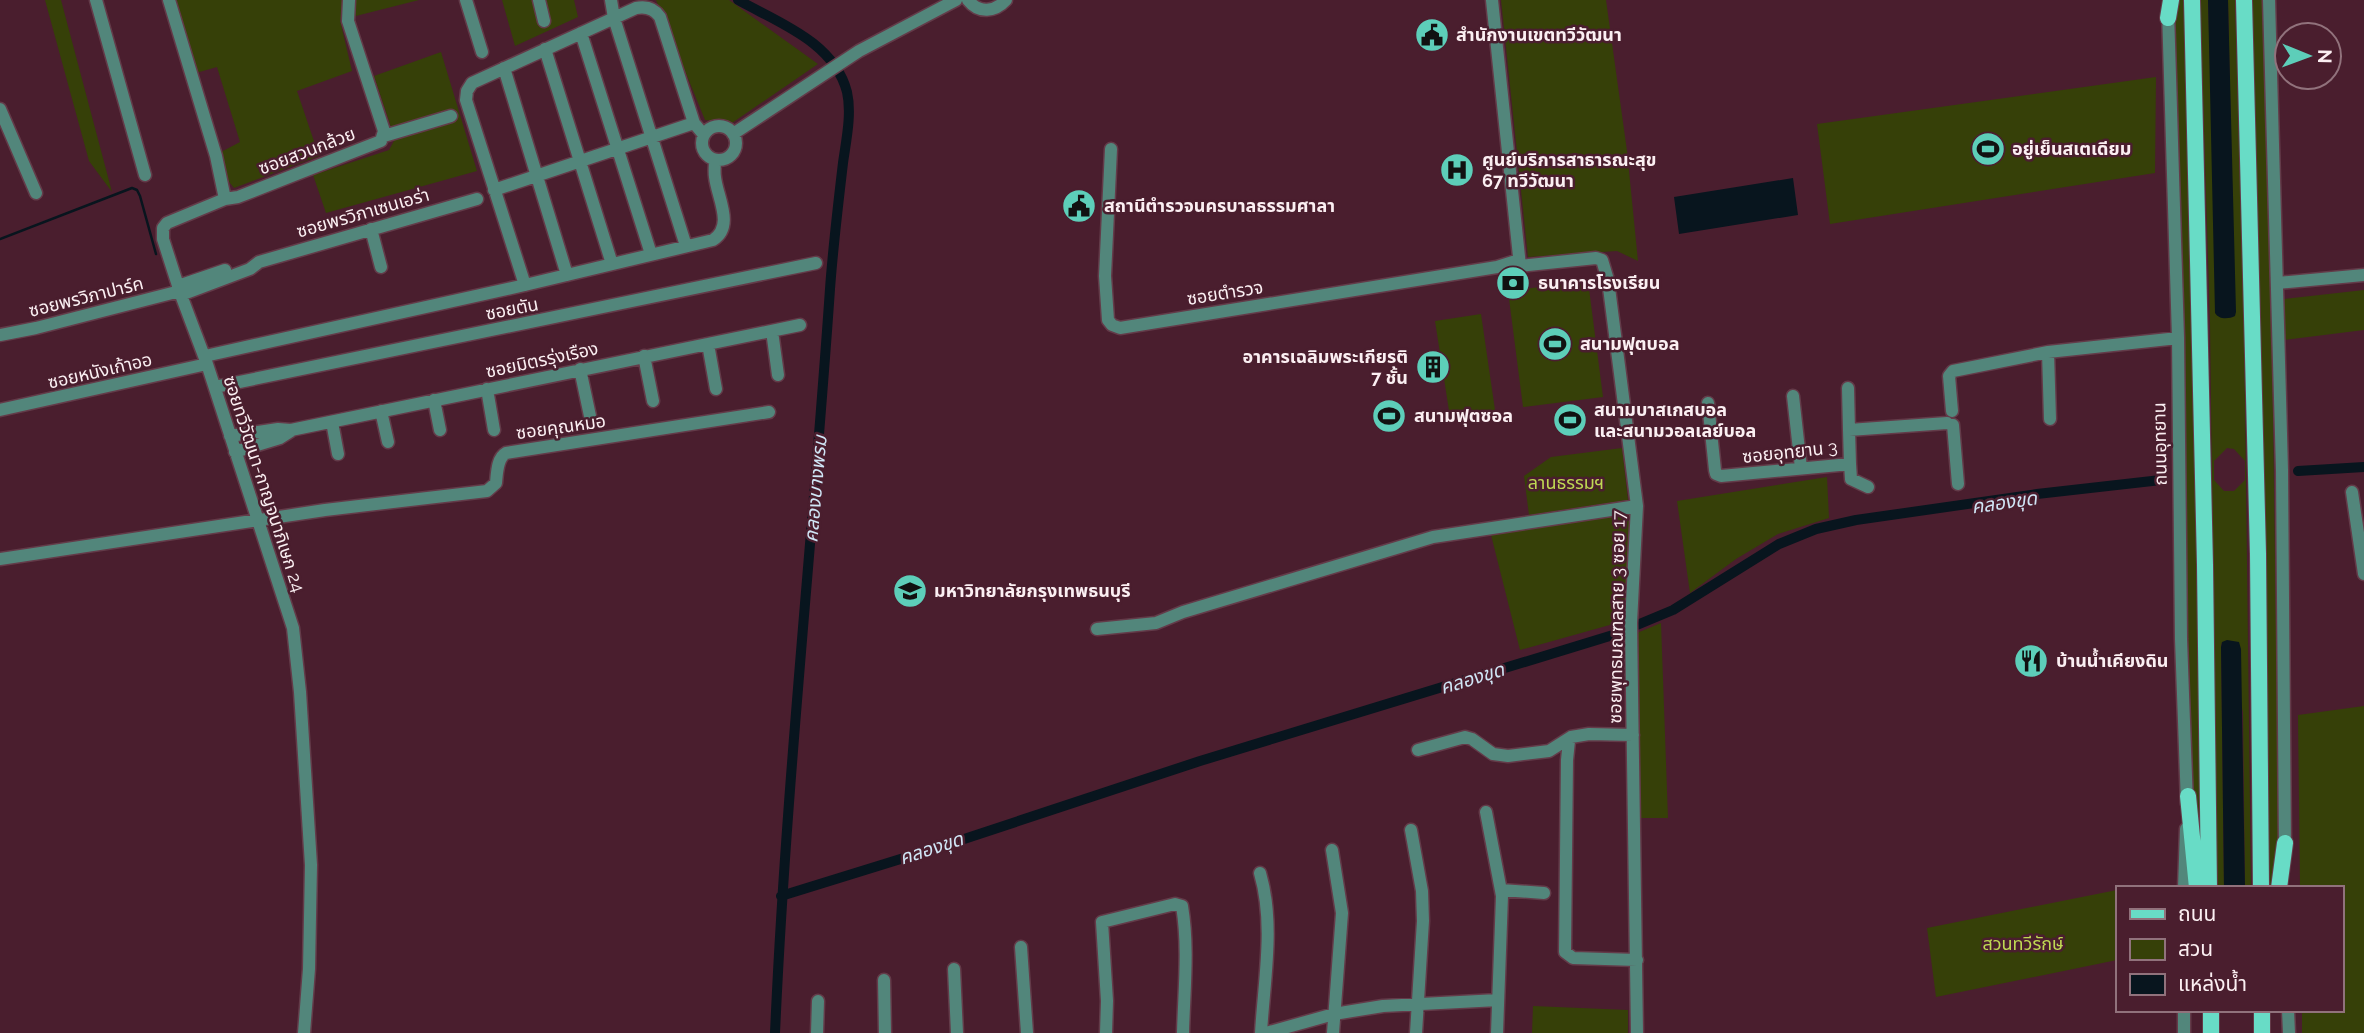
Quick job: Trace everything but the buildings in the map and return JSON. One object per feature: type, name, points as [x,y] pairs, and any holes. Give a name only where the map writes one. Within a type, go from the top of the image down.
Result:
[{"type":"main road","points":[[2168,18],[2169,0]]},
{"type":"main road","points":[[2192,0],[2202,403],[2209,886]]},
{"type":"main road","points":[[2244,0],[2258,554],[2261,886]]},
{"type":"main road","points":[[2188,796],[2197,886]]},
{"type":"main road","points":[[2279,886],[2285,843]]},
{"type":"main road","points":[[2211,1012],[2211,1033]]},
{"type":"main road","points":[[2262,1012],[2262,1033]]},
{"type":"street","points":[[96,0],[145,175]]},
{"type":"street","points":[[169,0],[216,156],[225,200]]},
{"type":"street","points":[[349,0],[348,22],[384,136]]},
{"type":"street","points":[[466,0],[482,52]]},
{"type":"street","points":[[539,0],[544,21]]},
{"type":"street","points":[[611,0],[614,18],[686,246]]},
{"type":"street","points":[[733,134],[859,51],[956,0]]},
{"type":"street","points":[[968,0],[979,9],[987,10],[999,7],[1006,0]]},
{"type":"street","points":[[1492,0],[1520,260]]},
{"type":"street","points":[[2269,0],[2284,551],[2286,886]]},
{"type":"street","points":[[525,285],[466,97],[468,88],[474,81],[639,7],[650,8],[658,14],[694,123],[704,135]]},
{"type":"street","name":"ถนนอุทยาน","points":[[2168,18],[2178,338],[2180,639],[2188,796],[2184,886]]},
{"type":"street","points":[[581,33],[651,254]]},
{"type":"street","points":[[545,49],[612,264]]},
{"type":"street","points":[[504,68],[567,275]]},
{"type":"street","points":[[0,109],[36,193]]},
{"type":"street","name":"ซอยสวนกล้วย","points":[[225,200],[381,141],[384,136],[451,116]]},
{"type":"street","points":[[494,190],[694,123]]},
{"type":"street","points":[[717,126],[728,129],[736,143],[732,153],[723,160],[715,160],[704,151],[704,135],[707,130],[717,126]]},
{"type":"street","name":"ซอยตำรวจ","points":[[1111,149],[1105,276],[1108,320],[1120,328],[1497,267],[1520,260]]},
{"type":"street","name":"ซอยหนังเก้าออ","points":[[0,410],[716,239],[723,230],[725,220],[715,176],[715,160]]},
{"type":"street","name":"ซอยทวีวัฒนา-กาญจนาภิเษก 24","points":[[225,200],[167,223],[163,228],[163,239],[179,291],[206,360],[293,628],[300,692],[311,865],[309,968],[304,1033]]},
{"type":"street","name":"ซอยพรวิภาเซนเอร่า","points":[[179,291],[250,269],[260,262],[477,200]]},
{"type":"street","points":[[371,229],[382,267]]},
{"type":"street","name":"ซอยพุทธมณฑลสาย 3 ซอย 17","points":[[1520,260],[1520,266],[1596,258],[1602,260],[1605,265],[1637,506],[1631,623],[1637,1033]]},
{"type":"street","name":"ซอยตัน","points":[[215,387],[816,263]]},
{"type":"street","points":[[2277,283],[2364,275]]},
{"type":"street","name":"ซอยพรวิภาปาร์ค","points":[[0,335],[179,291]]},
{"type":"street","name":"ซอยมิตรรุ่งเรือง","points":[[230,436],[278,429],[291,430],[800,325]]},
{"type":"street","points":[[772,331],[778,375]]},
{"type":"street","points":[[1958,484],[1951,419],[1950,372],[2048,352],[2178,338]]},
{"type":"street","points":[[708,344],[716,389]]},
{"type":"street","points":[[2048,352],[2050,419]]},
{"type":"street","points":[[644,356],[653,401]]},
{"type":"street","points":[[580,369],[590,416]]},
{"type":"street","points":[[1847,388],[1849,430]]},
{"type":"street","points":[[487,389],[494,430]]},
{"type":"street","points":[[1793,396],[1801,468]]},
{"type":"street","points":[[434,400],[440,430]]},
{"type":"street","name":"ซอยอุทยาน 3","points":[[1709,403],[1716,474],[1727,477],[1850,464],[1849,430],[1951,419]]},
{"type":"street","points":[[381,411],[388,442]]},
{"type":"street","name":"ซอยคุณหมอ","points":[[259,521],[325,510],[486,491],[496,483],[499,461],[506,453],[769,412]]},
{"type":"street","points":[[332,422],[338,454]]},
{"type":"street","name":"ซอยมิตรรุ่งเรือง","points":[[235,452],[280,438],[291,430]]},
{"type":"street","points":[[1850,464],[1852,479],[1868,487]]},
{"type":"street","points":[[2352,492],[2360,512],[2364,574]]},
{"type":"street","points":[[1097,629],[1156,623],[1183,612],[1433,537],[1637,506]]},
{"type":"street","points":[[0,559],[259,521]]},
{"type":"street","points":[[1418,750],[1465,737],[1493,754],[1507,756],[1549,751],[1572,737],[1589,734],[1633,735]]},
{"type":"street","points":[[1569,741],[1565,952],[1573,958],[1637,960]]},
{"type":"street","points":[[1486,812],[1502,890],[1503,932],[1497,1033]]},
{"type":"street","points":[[1411,830],[1423,901],[1416,1033]]},
{"type":"street","points":[[1332,850],[1342,913],[1334,1033]]},
{"type":"street","points":[[1260,873],[1268,903],[1261,1033]]},
{"type":"street","points":[[1502,890],[1544,893]]},
{"type":"street","points":[[1106,1033],[1107,1002],[1102,922],[1175,904],[1182,906],[1185,951],[1183,1033]]},
{"type":"street","points":[[1021,947],[1027,1033]]},
{"type":"street","points":[[954,969],[957,1033]]},
{"type":"street","points":[[884,981],[886,1033]]},
{"type":"street","points":[[1266,1033],[1334,1014],[1417,1003],[1498,1000]]},
{"type":"street","points":[[817,1033],[818,1001]]},
{"type":"street","points":[[2184,1012],[2184,1033]]},
{"type":"street","points":[[2288,1012],[2288,1033]]},
{"type":"green space","points":[[45,0],[61,0],[112,192],[89,161]]},
{"type":"green space","points":[[176,0],[419,0],[340,20],[352,71],[297,91],[319,156],[234,188],[222,173],[221,152],[240,142],[217,67],[196,73]]},
{"type":"green space","points":[[502,0],[574,0],[578,17],[515,46]]},
{"type":"green space","points":[[656,0],[729,0],[818,64],[732,123],[705,120]]},
{"type":"green space","points":[[1501,0],[1606,0],[1627,151],[1638,261],[1617,251],[1528,257]]},
{"type":"green space","points":[[2174,0],[2185,0],[2201,878],[2193,826],[2191,737],[2186,684]]},
{"type":"green space","points":[[2200,0],[2208,0],[2212,130],[2235,316],[2228,0],[2235,0],[2244,321],[2251,886],[2245,886],[2243,712],[2222,642],[2224,886],[2217,886],[2210,322]]},
{"type":"green space","points":[[2250,0],[2263,0],[2271,275],[2279,843],[2276,886],[2267,886]]},
{"type":"green space","points":[[441,52],[477,171],[326,213],[313,175],[389,150],[395,139],[374,76]]},
{"type":"green space","name":"อยู่เย็นสเตเดียม","points":[[2156,77],[2155,173],[1830,224],[1817,124]]},
{"type":"green space","name":"สนามฟุตบอล","points":[[1588,281],[1603,397],[1523,407],[1508,291]]},
{"type":"green space","points":[[2364,290],[2364,330],[2283,340],[2284,299]]},
{"type":"green space","points":[[1481,314],[1495,410],[1450,417],[1435,321]]},
{"type":"green space","name":"ลานธรรมฯ","points":[[1622,448],[1628,500],[1529,515],[1524,476],[1551,457]]},
{"type":"green space","points":[[1827,477],[1829,518],[1778,534],[1736,559],[1690,593],[1677,501]]},
{"type":"green space","points":[[1630,512],[1624,621],[1520,650],[1490,531]]},
{"type":"green space","points":[[1661,623],[1668,818],[1638,818],[1637,633]]},
{"type":"green space","points":[[2364,706],[2364,1033],[2302,1033],[2302,1012],[2343,1012],[2343,886],[2300,886],[2298,715]]},
{"type":"green space","name":"สวนทวีรักษ์","points":[[2116,890],[2116,960],[1936,997],[1927,928]]},
{"type":"green space","points":[[1533,1006],[1628,1010],[1628,1033],[1532,1033]]},
{"type":"water","points":[[2208,0],[2228,0],[2236,312],[2235,316],[2227,318],[2219,317],[2215,313]]},
{"type":"water","points":[[1793,178],[1798,215],[1679,234],[1674,197]]},
{"type":"water","points":[[2222,642],[2239,642],[2241,649],[2245,886],[2224,886]]},
{"type":"pier","points":[[2227,448],[2234,449],[2245,461],[2245,480],[2234,491],[2224,491],[2214,480],[2214,461]]},
{"type":"waterway","name":"คลองบางพรม","points":[[738,0],[787,26],[818,47],[840,75],[847,92],[849,109],[831,273],[793,754],[775,1033]]},
{"type":"waterway","points":[[0,239],[132,188],[137,190],[140,196],[156,254]]},
{"type":"waterway","name":"คลองขุด","points":[[2298,471],[2364,467]]},
{"type":"waterway","name":"คลองขุด","points":[[781,896],[1200,761],[1613,635],[1673,610],[1779,544],[1816,529],[1856,520],[2037,494],[2161,480]]},
{"type":"place","name":"สำนักงานเขตทวีวัฒนา","points":[[1432,35]]},
{"type":"place","name":"อยู่เย็นสเตเดียม","points":[[1988,149]]},
{"type":"place","name":"ศูนย์บริการสาธารณะสุข 67 ทวีวัฒนา","points":[[1457,170]]},
{"type":"place","name":"สถานีตำรวจนครบาลธรรมศาลา","points":[[1079,206]]},
{"type":"place","name":"ธนาคารโรงเรียน","points":[[1513,283]]},
{"type":"place","name":"สนามฟุตบอล","points":[[1555,344]]},
{"type":"place","name":"อาคารเฉลิมพระเกียรติ 7 ชั้น","points":[[1433,367]]},
{"type":"place","name":"สนามฟุตซอล","points":[[1389,416]]},
{"type":"place","name":"สนามบาสเกสบอล และสนามวอลเลย์บอล","points":[[1570,420]]},
{"type":"place","name":"มหาวิทยาลัยกรุงเทพธนบุรี","points":[[910,591]]},
{"type":"place","name":"บ้านน้ำเคียงดิน","points":[[2031,661]]}]
